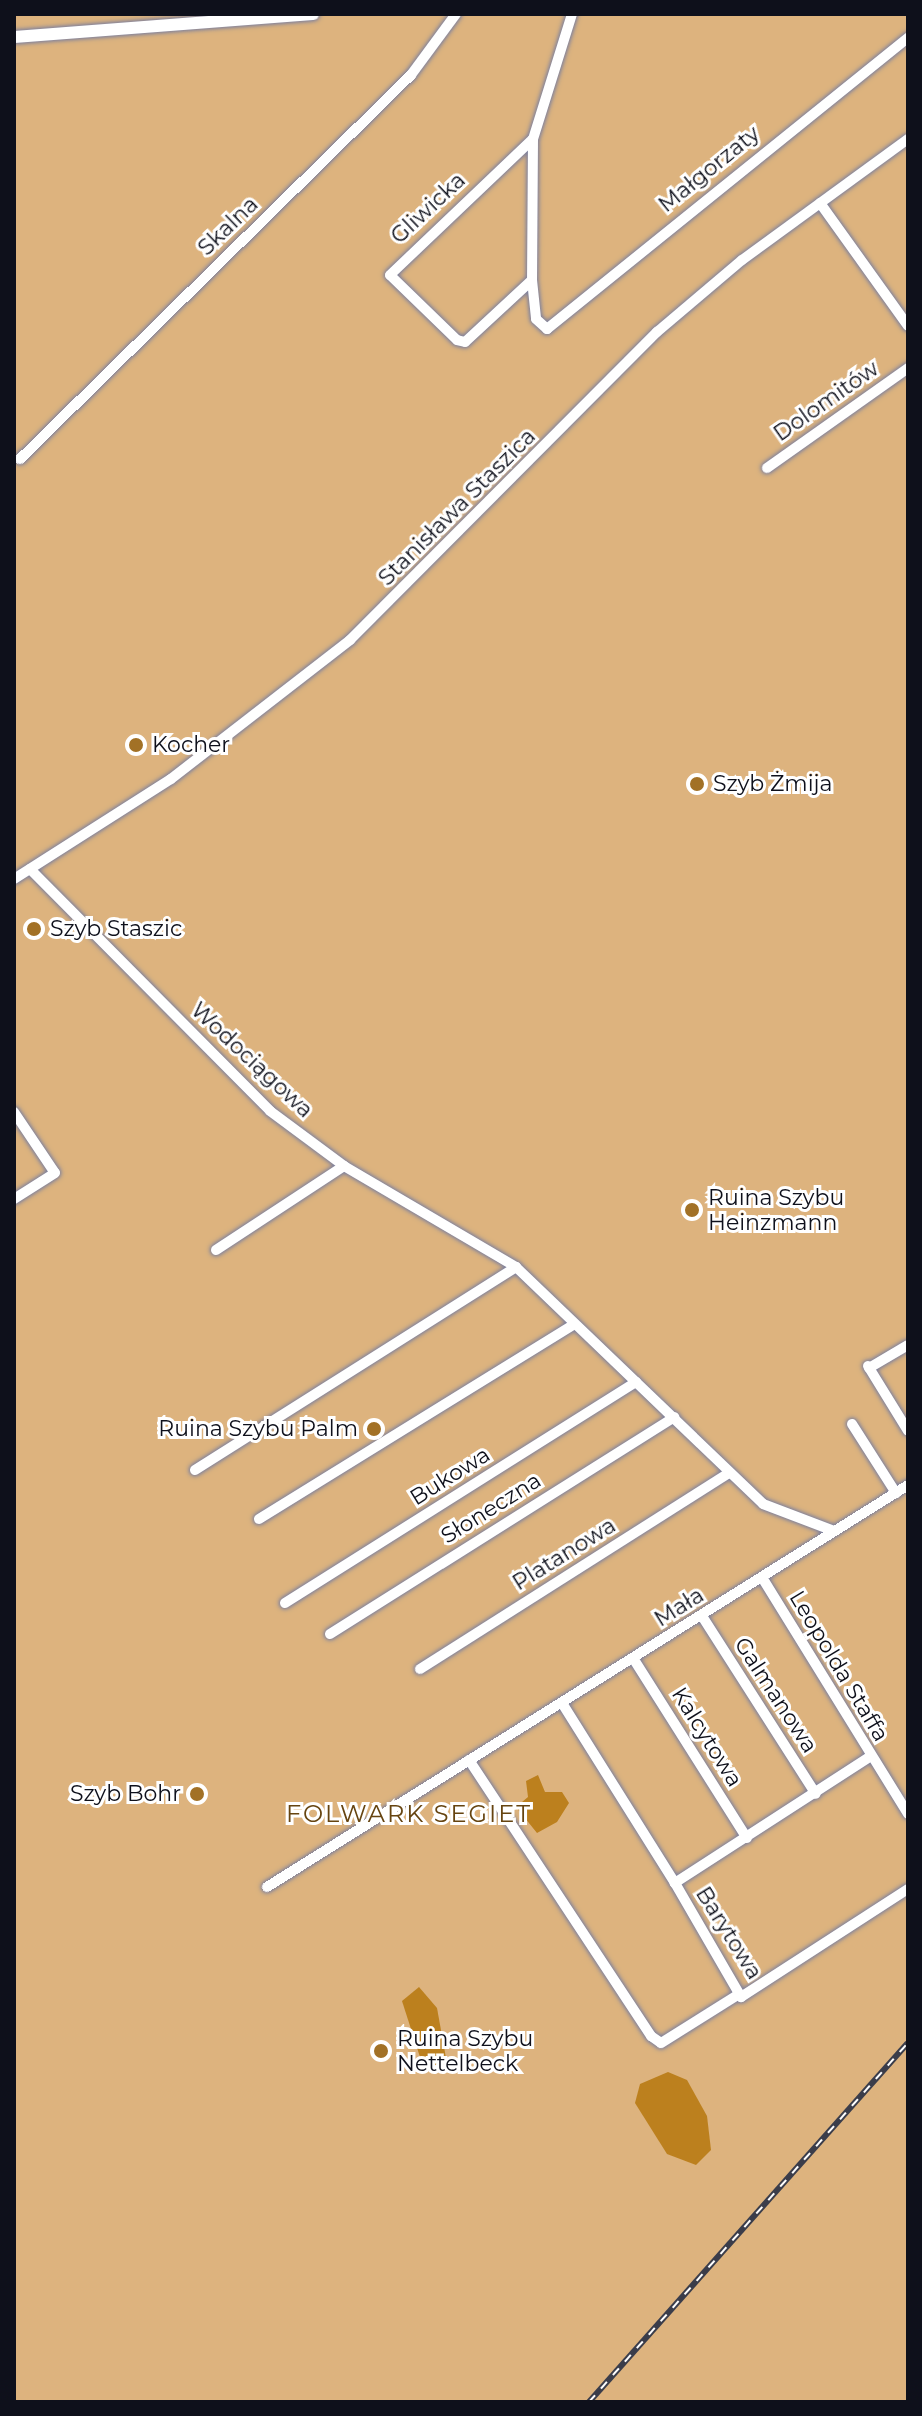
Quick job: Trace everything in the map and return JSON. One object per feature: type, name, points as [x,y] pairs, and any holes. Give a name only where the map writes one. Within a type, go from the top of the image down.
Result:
[{"type":"main road","points":[[14,37],[313,14]]},
{"type":"street","name":"Skalna","points":[[20,459],[411,75],[456,14]]},
{"type":"street","name":"Gliwicka","points":[[538,325],[532,280],[533,139],[572,14]]},
{"type":"street","name":"Małgorzaty","points":[[538,325],[547,329],[558,324],[766,147],[908,38]]},
{"type":"street","name":"Gliwicka","points":[[532,280],[465,342],[457,340],[390,275],[533,139]]},
{"type":"street","name":"Stanisława Staszica","points":[[14,879],[171,779],[350,640],[657,332],[742,260],[908,139]]},
{"type":"street","points":[[820,203],[908,326]]},
{"type":"street","name":"Dolomitów","points":[[767,468],[908,368]]},
{"type":"street","name":"Wodociągowa","points":[[30,869],[270,1111],[344,1166],[516,1267],[770,1509],[834,1531]]},
{"type":"street","points":[[14,1112],[55,1173],[14,1199]]},
{"type":"street","points":[[216,1250],[344,1166]]},
{"type":"street","points":[[195,1470],[516,1267]]},
{"type":"street","points":[[259,1519],[575,1324]]},
{"type":"street","points":[[908,1345],[869,1367],[908,1431]]},
{"type":"street","name":"Bukowa","points":[[285,1603],[636,1382]]},
{"type":"street","name":"Słoneczna","points":[[330,1634],[674,1417]]},
{"type":"street","points":[[852,1424],[896,1493]]},
{"type":"street","name":"Platanowa","points":[[420,1669],[729,1473]]},
{"type":"street","name":"Mała","points":[[267,1887],[763,1579],[908,1485]]},
{"type":"street","name":"Leopolda Staffa","points":[[763,1579],[908,1814]]},
{"type":"street","name":"Galmanowa","points":[[702,1616],[816,1794]]},
{"type":"street","name":"Kalcytowa","points":[[633,1658],[747,1838]]},
{"type":"street","points":[[562,1703],[675,1883]]},
{"type":"street","name":"Barytowa","points":[[871,1756],[675,1883],[739,1994],[908,1889]]},
{"type":"street","points":[[469,1760],[651,2036],[661,2043],[739,1994]]},
{"type":"shaded area","points":[[14,14],[908,14],[908,2402],[14,2402]]},
{"type":"shaded area","points":[[538,1775],[545,1792],[562,1792],[569,1803],[557,1822],[537,1833],[516,1807],[528,1797],[526,1781]]},
{"type":"shaded area","points":[[419,1987],[437,2008],[446,2058],[439,2070],[420,2057],[402,2001]]},
{"type":"shaded area","points":[[668,2072],[687,2080],[707,2116],[711,2150],[696,2165],[667,2154],[635,2103],[640,2084]]},
{"type":"railway","points":[[589,2402],[908,2043]]},
{"type":"place","name":"Kocher","points":[[136,745]]},
{"type":"place","name":"Szyb Żmija","points":[[697,784]]},
{"type":"place","name":"Szyb Staszic","points":[[34,929]]},
{"type":"place","name":"Ruina Szybu Heinzmann","points":[[692,1210]]},
{"type":"place","name":"Ruina Szybu Palm","points":[[374,1429]]},
{"type":"place","name":"Szyb Bohr","points":[[197,1794]]},
{"type":"place","name":"Ruina Szybu Nettelbeck","points":[[381,2051]]},
{"type":"district","name":"FOLWARK SEGIET","points":[[409,1814]]}]
